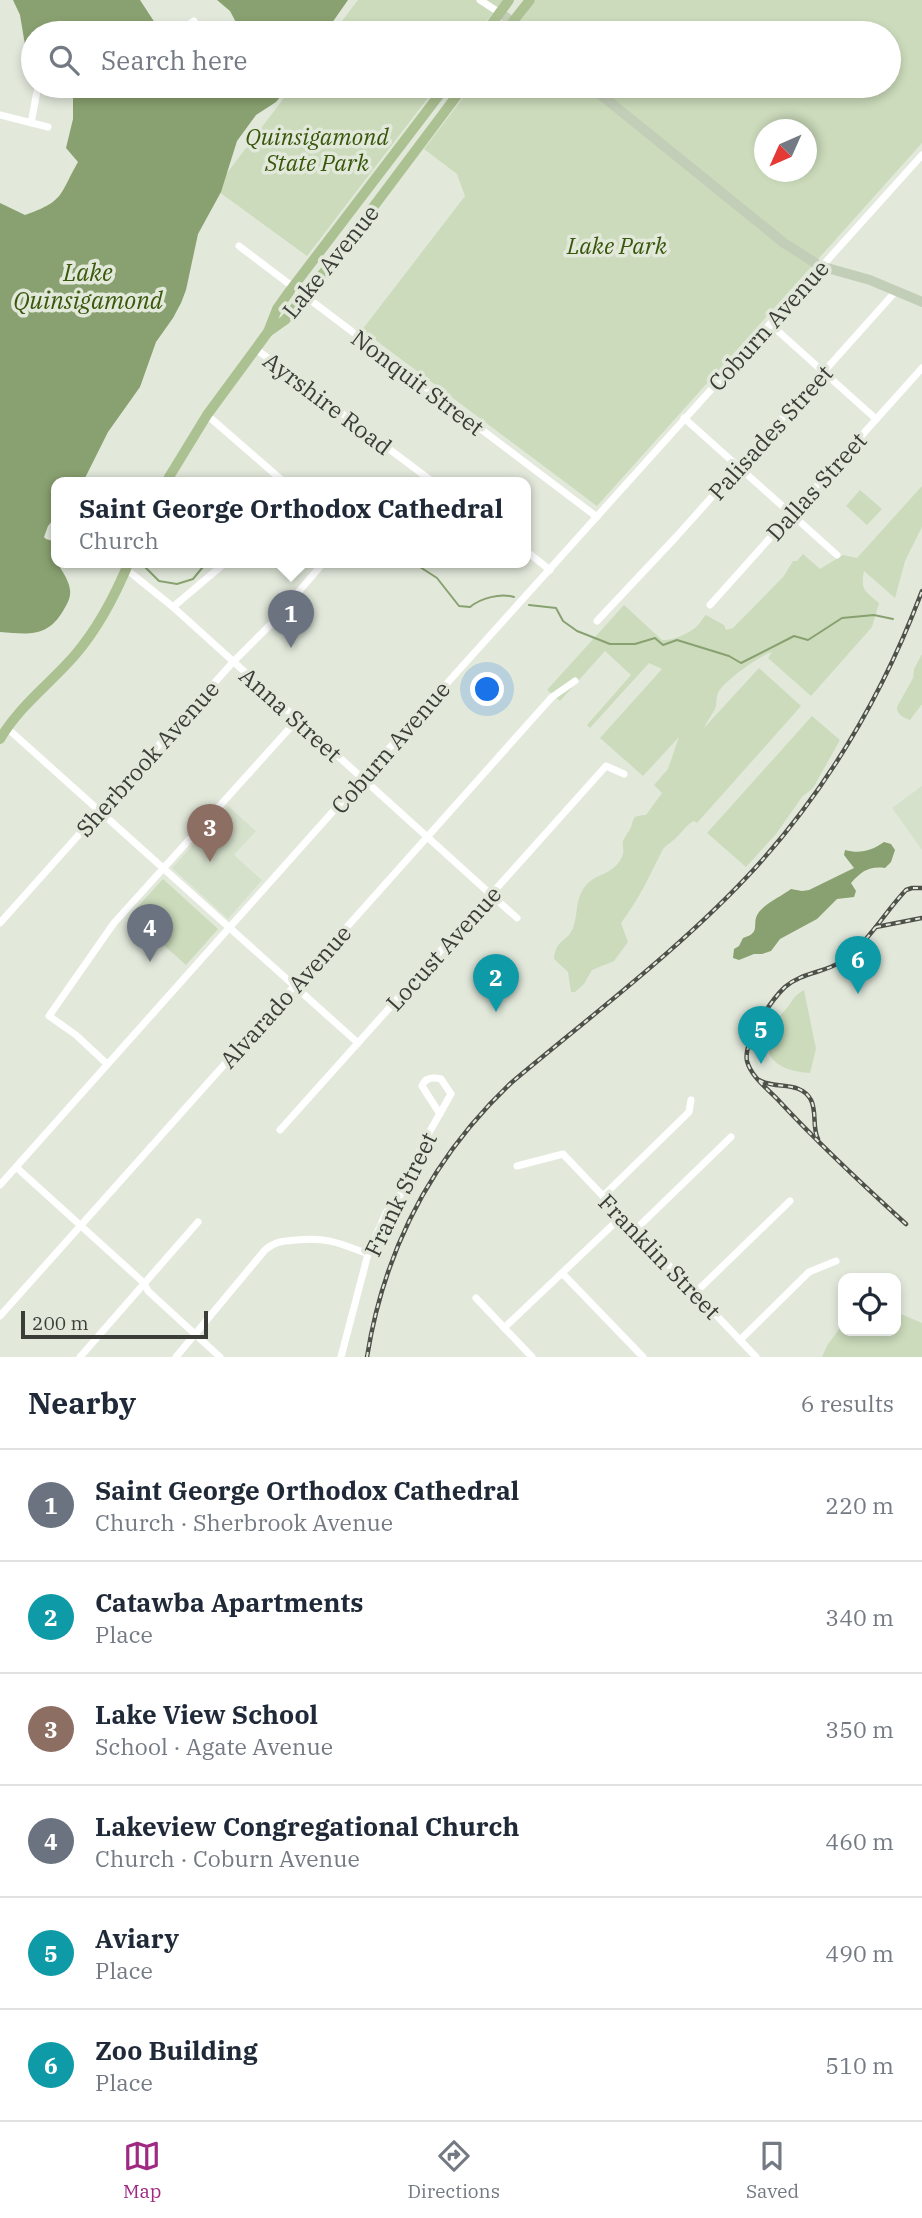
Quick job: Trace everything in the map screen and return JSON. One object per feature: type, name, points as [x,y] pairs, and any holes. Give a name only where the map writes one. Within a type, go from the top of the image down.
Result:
[{"type":"main road","points":[[494,21],[509,0]]},
{"type":"main road","points":[[514,21],[530,0]]},
{"type":"main road","points":[[500,13],[512,21]]},
{"type":"main road","name":"Lake Avenue","points":[[169,477],[207,415],[268,332],[277,309],[334,230],[437,98]]},
{"type":"main road","name":"Lake Avenue","points":[[268,332],[285,320],[354,234],[455,98]]},
{"type":"main road","points":[[605,98],[769,233],[820,266],[857,276],[922,302]]},
{"type":"main road","points":[[0,739],[24,705],[88,639],[110,603],[126,568]]},
{"type":"street","points":[[480,0],[500,13]]},
{"type":"street","points":[[31,123],[36,98]]},
{"type":"street","points":[[0,115],[48,127]]},
{"type":"street","name":"Coburn Avenue","points":[[0,1185],[922,155]]},
{"type":"street","name":"Nonquit Street","points":[[239,246],[597,517]]},
{"type":"street","name":"Palisades Street","points":[[597,621],[824,374],[896,291]]},
{"type":"street","points":[[770,324],[877,419]]},
{"type":"street","name":"Ayrshire Road","points":[[256,349],[426,477]]},
{"type":"street","name":"Dallas Street","points":[[710,605],[922,368]]},
{"type":"street","points":[[207,415],[278,477]]},
{"type":"street","points":[[684,418],[837,555]]},
{"type":"street","points":[[531,555],[550,570]]},
{"type":"street","name":"Anna Street","points":[[129,568],[517,918]]},
{"type":"street","points":[[173,607],[219,568]]},
{"type":"street","name":"Sherbrook Avenue","points":[[0,923],[319,568]]},
{"type":"street","name":"Alvarado Avenue","points":[[0,1316],[552,697],[575,681]]},
{"type":"street","points":[[107,1064],[76,1035],[49,1016],[114,923],[297,720]]},
{"type":"street","points":[[7,728],[358,1043]]},
{"type":"street","name":"Locust Avenue","points":[[280,1130],[606,766],[624,774]]},
{"type":"street","name":"Frank Street","points":[[341,1357],[368,1254],[386,1213],[403,1191],[422,1145],[447,1104],[451,1094],[441,1079],[433,1077],[427,1079],[422,1086],[440,1114]]},
{"type":"street","points":[[603,1196],[689,1112],[691,1101]]},
{"type":"street","points":[[635,1230],[731,1137]]},
{"type":"street","name":"Franklin Street","points":[[517,1166],[563,1154],[756,1357]]},
{"type":"street","points":[[16,1167],[145,1283],[148,1292],[220,1357]]},
{"type":"street","points":[[695,1293],[790,1201]]},
{"type":"street","points":[[504,1328],[622,1216]]},
{"type":"street","points":[[80,1357],[198,1222]]},
{"type":"street","points":[[176,1357],[265,1250],[274,1243],[318,1238],[332,1240],[368,1254]]},
{"type":"street","points":[[740,1340],[810,1272],[836,1261]]},
{"type":"street","points":[[562,1273],[643,1357]]},
{"type":"street","points":[[477,1298],[533,1357]]},
{"type":"shaded area","points":[[922,786],[922,850],[892,808]]},
{"type":"shaded area","points":[[228,806],[256,831],[234,855],[262,880],[228,919],[172,868]]},
{"type":"green space","points":[[358,0],[503,0],[486,21],[342,21]]},
{"type":"green space","name":"Lake Park","points":[[536,0],[922,0],[922,143],[597,506],[362,330],[465,196],[457,174],[424,149],[463,98],[901,98],[901,21],[520,21]]},
{"type":"green space","name":"Quinsigamond State Park","points":[[284,98],[428,98],[307,256],[215,189]]},
{"type":"green space","points":[[922,486],[922,527],[905,561],[895,598],[864,571],[865,590],[879,603],[872,627],[811,696],[768,658],[772,652],[742,670],[718,693],[715,709],[704,728],[759,668],[801,706],[697,823],[694,821],[689,824],[663,849],[621,923],[628,942],[614,961],[592,970],[584,984],[571,992],[568,972],[554,959],[557,947],[573,928],[579,900],[588,883],[619,863],[623,853],[623,841],[634,818],[646,815],[662,793],[654,785],[668,769],[679,737],[643,776],[600,738],[662,669],[649,663],[590,728],[587,725],[631,675],[605,651],[560,701],[547,690],[624,605],[662,640],[688,633],[706,615],[724,625],[726,630],[733,628],[784,576],[793,561],[797,561],[803,554],[820,569],[843,555],[857,558]]},
{"type":"green space","points":[[860,490],[882,509],[867,525],[846,506]]},
{"type":"green space","points":[[922,654],[922,704],[910,720],[899,714],[897,707]]},
{"type":"green space","points":[[812,716],[840,740],[813,788],[802,797],[776,834],[746,867],[707,833]]},
{"type":"green space","points":[[163,879],[218,929],[186,965],[130,915]]},
{"type":"green space","points":[[804,990],[816,1049],[810,1073],[782,1066],[769,1052],[768,1043],[776,1021]]},
{"type":"green space","points":[[901,1314],[922,1323],[922,1357],[822,1357],[838,1331],[838,1336],[901,1336]]},
{"type":"water","points":[[13,0],[140,0],[154,21],[21,21]]},
{"type":"water","points":[[217,0],[348,0],[333,21],[235,21],[230,11]]},
{"type":"water","name":"Lake Quinsigamond","points":[[73,98],[279,98],[256,115],[237,141],[221,192],[198,234],[181,303],[156,342],[140,387],[108,432],[86,477],[51,477],[51,522],[44,537],[51,540],[51,568],[61,568],[68,581],[70,590],[66,606],[57,620],[43,630],[28,633],[0,632],[0,203],[25,215],[59,196],[78,162],[66,148],[73,119]]},
{"type":"water","points":[[884,842],[891,844],[895,850],[891,862],[885,868],[862,872],[851,883],[856,891],[854,897],[837,899],[817,919],[780,939],[771,951],[739,960],[733,958],[734,949],[743,938],[753,933],[757,916],[766,906],[791,889],[809,890],[854,868],[844,855],[845,850],[865,851]]},
{"type":"waterway","points":[[146,568],[159,581],[177,584],[193,579],[202,568]]},
{"type":"waterway","points":[[422,568],[437,578],[459,606],[470,607],[497,596],[514,597]]},
{"type":"waterway","points":[[529,605],[556,608],[563,621],[577,631],[610,644],[635,644],[655,638],[663,645],[677,640],[729,656],[741,663],[794,636],[808,640],[842,618],[874,615],[893,619]]},
{"type":"railway","points":[[367,1357],[375,1318],[399,1243],[435,1174],[458,1142],[511,1083],[700,924],[757,866],[808,803],[853,736],[890,665],[922,591]]},
{"type":"railway","points":[[906,1224],[761,1083],[749,1067],[747,1053],[759,1022],[785,987],[799,978],[842,961],[868,937],[906,890],[922,888]]},
{"type":"railway","points":[[876,927],[922,918]]},
{"type":"railway","points":[[759,1080],[801,1090],[806,1094],[813,1105],[818,1139]]},
{"type":"place","name":"Saint George Orthodox Cathedral","points":[[291,648]]},
{"type":"place","name":"Lake View School","points":[[210,862]]},
{"type":"place","name":"Lakeview Congregational Church","points":[[150,962]]},
{"type":"place","name":"Zoo Building","points":[[858,994]]},
{"type":"place","name":"Catawba Apartments","points":[[496,1012]]},
{"type":"place","name":"Aviary","points":[[761,1064]]}]
